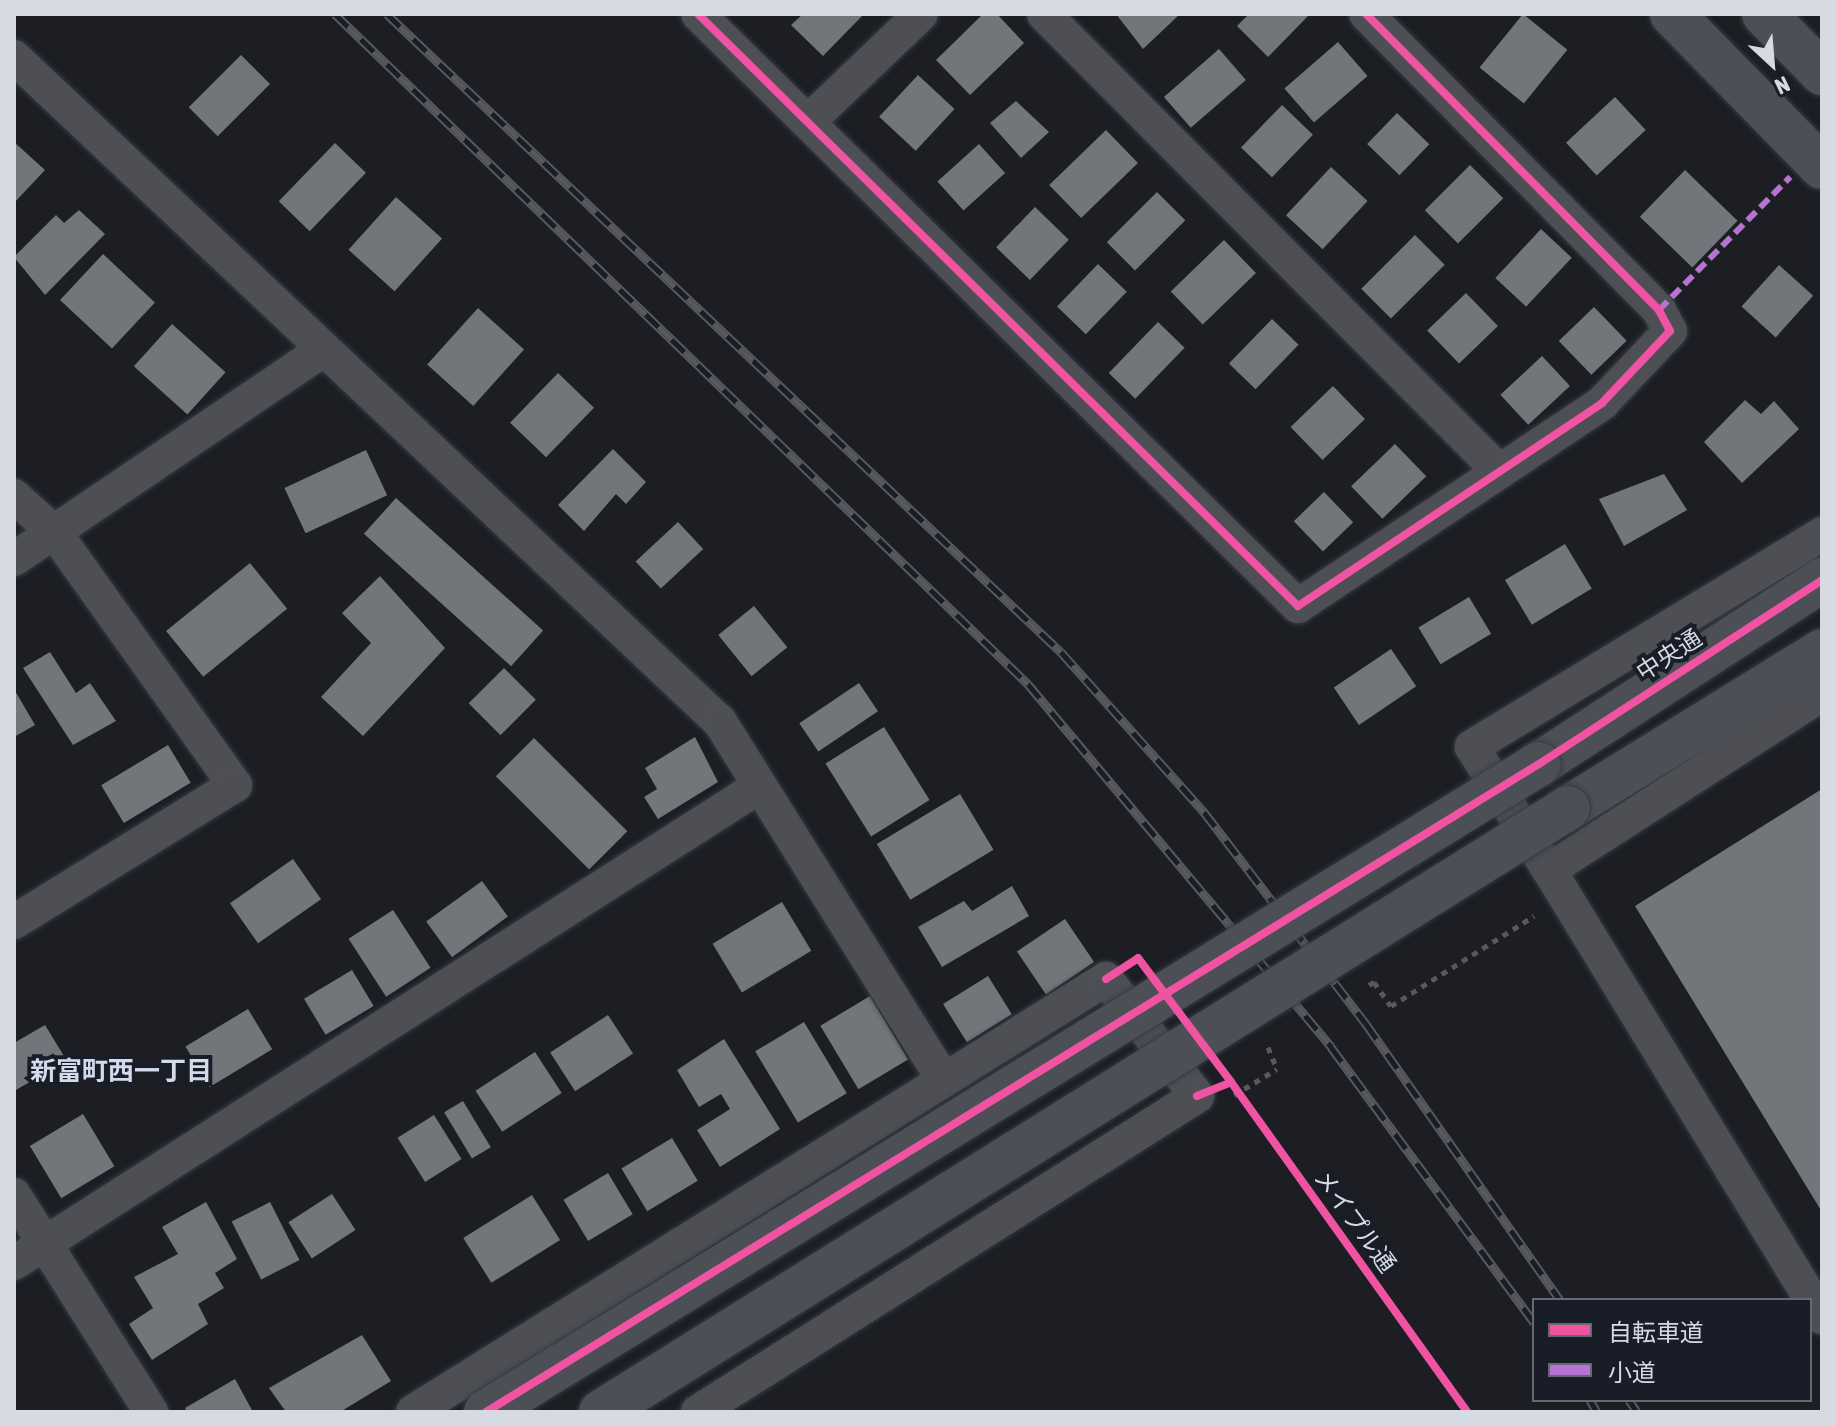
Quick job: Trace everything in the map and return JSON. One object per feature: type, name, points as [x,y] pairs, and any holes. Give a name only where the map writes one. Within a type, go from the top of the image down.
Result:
[{"type":"street","points":[[698,14],[810,120],[1298,606],[1602,403],[1670,331],[1659,310],[1366,14]]},
{"type":"street","points":[[810,120],[921,14]]},
{"type":"street","points":[[1044,14],[1500,472]]},
{"type":"street","points":[[1672,14],[1822,167]]},
{"type":"street","points":[[1764,14],[1822,73]]},
{"type":"street","points":[[14,57],[720,722],[941,1076]]},
{"type":"street","points":[[14,559],[324,349]]},
{"type":"street","points":[[14,496],[55,533],[235,785],[14,922]]},
{"type":"street","points":[[1810,1298],[1472,747],[1822,534]]},
{"type":"street","name":"中央通","points":[[486,1412],[1539,764],[1822,580]]},
{"type":"street","points":[[601,1412],[1822,651]]},
{"type":"street","points":[[1549,870],[1822,694]]},
{"type":"street","points":[[14,1263],[760,786]]},
{"type":"street","points":[[413,1412],[941,1076],[1106,979],[1210,1099],[698,1412]]},
{"type":"street","points":[[14,1195],[151,1412]]},
{"type":"path","points":[[1362,990],[1374,982],[1391,1006],[1545,909]]},
{"type":"path","points":[[1210,1099],[1277,1069],[1264,1049],[1277,1042]]},
{"type":"path","points":[[1210,1099],[1231,1082],[1249,1108]]},
{"type":"building","points":[[803,14],[864,14],[823,56],[791,25]]},
{"type":"building","points":[[983,14],[997,14],[1024,43],[970,95],[936,60]]},
{"type":"building","points":[[1116,14],[1180,14],[1143,49]]},
{"type":"building","points":[[1249,14],[1310,14],[1268,57],[1237,26]]},
{"type":"building","points":[[1523,14],[1567,50],[1524,103],[1480,68]]},
{"type":"building","points":[[1338,42],[1368,76],[1314,123],[1284,89]]},
{"type":"building","points":[[1219,49],[1246,80],[1191,128],[1164,97]]},
{"type":"building","points":[[241,55],[270,84],[218,136],[189,107]]},
{"type":"building","points":[[918,75],[955,109],[916,151],[879,117]]},
{"type":"building","points":[[1615,97],[1646,130],[1597,176],[1566,143]]},
{"type":"building","points":[[1016,101],[1049,132],[1021,158],[990,123]]},
{"type":"building","points":[[1282,105],[1313,135],[1272,177],[1241,147]]},
{"type":"building","points":[[1397,113],[1429,144],[1399,175],[1367,144]]},
{"type":"building","points":[[1106,130],[1138,163],[1081,218],[1049,185]]},
{"type":"building","points":[[14,142],[45,170],[14,203]]},
{"type":"building","points":[[335,143],[366,173],[310,231],[279,201]]},
{"type":"building","points":[[979,144],[1005,173],[963,210],[937,181]]},
{"type":"building","points":[[1470,165],[1503,198],[1458,243],[1425,210]]},
{"type":"building","points":[[1331,167],[1368,201],[1323,249],[1286,215]]},
{"type":"building","points":[[1685,170],[1738,221],[1692,267],[1640,217]]},
{"type":"building","points":[[1157,192],[1185,220],[1135,270],[1107,242]]},
{"type":"building","points":[[396,197],[442,238],[395,291],[348,250]]},
{"type":"building","points":[[1035,207],[1069,240],[1030,280],[996,247]]},
{"type":"building","points":[[79,210],[105,234],[45,295],[14,257],[56,215],[64,223]]},
{"type":"building","points":[[1541,229],[1572,258],[1526,307],[1495,278]]},
{"type":"building","points":[[1415,235],[1445,265],[1391,318],[1361,289]]},
{"type":"building","points":[[1224,240],[1256,273],[1203,324],[1171,291]]},
{"type":"building","points":[[103,254],[155,302],[112,348],[60,300]]},
{"type":"building","points":[[1098,264],[1127,292],[1086,334],[1057,306]]},
{"type":"building","points":[[1779,265],[1813,296],[1776,337],[1742,307]]},
{"type":"building","points":[[1466,293],[1498,326],[1459,364],[1427,331]]},
{"type":"building","points":[[1594,307],[1627,341],[1591,375],[1559,341]]},
{"type":"building","points":[[478,308],[524,349],[473,406],[427,364]]},
{"type":"building","points":[[1272,319],[1299,345],[1256,389],[1229,364]]},
{"type":"building","points":[[1158,322],[1185,348],[1135,399],[1109,373]]},
{"type":"building","points":[[172,324],[226,372],[187,415],[134,366]]},
{"type":"building","points":[[1542,356],[1570,386],[1528,425],[1500,395]]},
{"type":"building","points":[[558,373],[594,408],[546,457],[510,423]]},
{"type":"building","points":[[1333,386],[1365,419],[1323,460],[1291,427]]},
{"type":"building","points":[[1745,400],[1761,414],[1774,401],[1799,429],[1742,483],[1704,442]]},
{"type":"building","points":[[1395,444],[1426,476],[1382,519],[1351,486]]},
{"type":"building","points":[[613,449],[646,482],[626,504],[616,494],[584,531],[558,505]]},
{"type":"building","points":[[366,450],[387,495],[306,533],[284,488]]},
{"type":"building","points":[[1664,474],[1687,510],[1624,546],[1599,499]]},
{"type":"building","points":[[1324,492],[1353,522],[1323,551],[1294,521]]},
{"type":"building","points":[[396,498],[543,630],[511,666],[364,534]]},
{"type":"building","points":[[678,522],[703,549],[661,589],[636,562]]},
{"type":"building","points":[[1565,544],[1592,589],[1532,625],[1505,580]]},
{"type":"building","points":[[250,563],[287,609],[203,677],[166,631]]},
{"type":"building","points":[[380,576],[445,648],[363,736],[321,697],[371,643],[342,613]]},
{"type":"building","points":[[1469,597],[1491,634],[1441,664],[1418,627]]},
{"type":"building","points":[[754,606],[787,647],[752,676],[718,635]]},
{"type":"building","points":[[1391,649],[1416,686],[1359,725],[1334,688]]},
{"type":"building","points":[[50,652],[76,693],[90,683],[116,721],[73,745],[23,668]]},
{"type":"building","points":[[504,668],[536,700],[500,735],[469,703]]},
{"type":"building","points":[[859,683],[878,711],[818,751],[799,723]]},
{"type":"building","points":[[14,689],[35,725],[14,737]]},
{"type":"building","points":[[884,727],[930,800],[871,836],[825,764]]},
{"type":"building","points":[[695,737],[718,782],[658,819],[644,797],[657,789],[645,768]]},
{"type":"building","points":[[534,738],[627,831],[589,870],[496,776]]},
{"type":"building","points":[[168,745],[191,783],[124,823],[101,785]]},
{"type":"building","points":[[1822,789],[1822,1212],[1635,906]]},
{"type":"building","points":[[960,794],[993,850],[910,900],[877,844]]},
{"type":"building","points":[[293,859],[321,899],[258,943],[230,903]]},
{"type":"building","points":[[482,881],[508,917],[452,957],[426,922]]},
{"type":"building","points":[[1012,886],[1029,916],[942,967],[918,927],[964,901],[972,911]]},
{"type":"building","points":[[782,902],[811,951],[742,993],[713,944]]},
{"type":"building","points":[[393,910],[431,968],[386,997],[349,939]]},
{"type":"building","points":[[1065,919],[1094,962],[1046,995],[1017,951]]},
{"type":"building","points":[[352,970],[374,1006],[326,1035],[304,999]]},
{"type":"building","points":[[988,976],[1012,1014],[967,1042],[943,1004]]},
{"type":"building","points":[[870,996],[908,1059],[858,1089],[820,1026]]},
{"type":"building","points":[[248,1009],[272,1049],[210,1087],[185,1047]]},
{"type":"building","points":[[608,1015],[633,1054],[575,1091],[550,1053]]},
{"type":"building","points":[[804,1022],[847,1093],[798,1123],[755,1051]]},
{"type":"building","points":[[45,1025],[67,1061],[14,1091],[14,1043]]},
{"type":"building","points":[[724,1039],[780,1129],[720,1167],[697,1130],[730,1109],[721,1094],[699,1107],[677,1070]]},
{"type":"building","points":[[535,1052],[562,1093],[502,1132],[475,1091]]},
{"type":"building","points":[[463,1101],[491,1147],[472,1159],[444,1112]]},
{"type":"building","points":[[83,1114],[114,1166],[61,1198],[30,1146]]},
{"type":"building","points":[[434,1115],[462,1159],[425,1182],[398,1138]]},
{"type":"building","points":[[672,1138],[698,1181],[647,1211],[621,1168]]},
{"type":"building","points":[[608,1173],[633,1214],[588,1241],[563,1200]]},
{"type":"building","points":[[332,1194],[355,1230],[312,1258],[288,1222]]},
{"type":"building","points":[[532,1195],[560,1240],[491,1283],[463,1238]]},
{"type":"building","points":[[206,1202],[237,1259],[215,1273],[224,1288],[198,1304],[208,1324],[152,1360],[129,1324],[153,1308],[134,1277],[178,1254],[162,1227]]},
{"type":"building","points":[[270,1202],[300,1260],[261,1279],[232,1222]]},
{"type":"building","points":[[362,1335],[391,1381],[340,1412],[286,1412],[269,1388]]},
{"type":"building","points":[[235,1379],[253,1412],[187,1412],[185,1408]]},
{"type":"railway","points":[[335,14],[1028,684],[1331,1047],[1532,1319]]},
{"type":"railway","points":[[387,14],[1061,652],[1204,812],[1366,1024],[1559,1298]]},
{"type":"railway","points":[[1591,1402],[1597,1412]]},
{"type":"railway","points":[[1630,1402],[1637,1412]]},
{"type":"marked path","points":[[1659,310],[1790,177]]},
{"type":"cycle path","points":[[698,14],[1298,606],[1602,403],[1670,331],[1659,310],[1366,14]]},
{"type":"cycle path","points":[[486,1412],[1539,764],[1822,580]]},
{"type":"cycle path","points":[[1106,979],[1138,958],[1231,1082]]},
{"type":"cycle path","name":"メイプル通","points":[[1197,1096],[1231,1082],[1467,1412]]},
{"type":"district","name":"新富町西一丁目","points":[[121,1072]]}]
